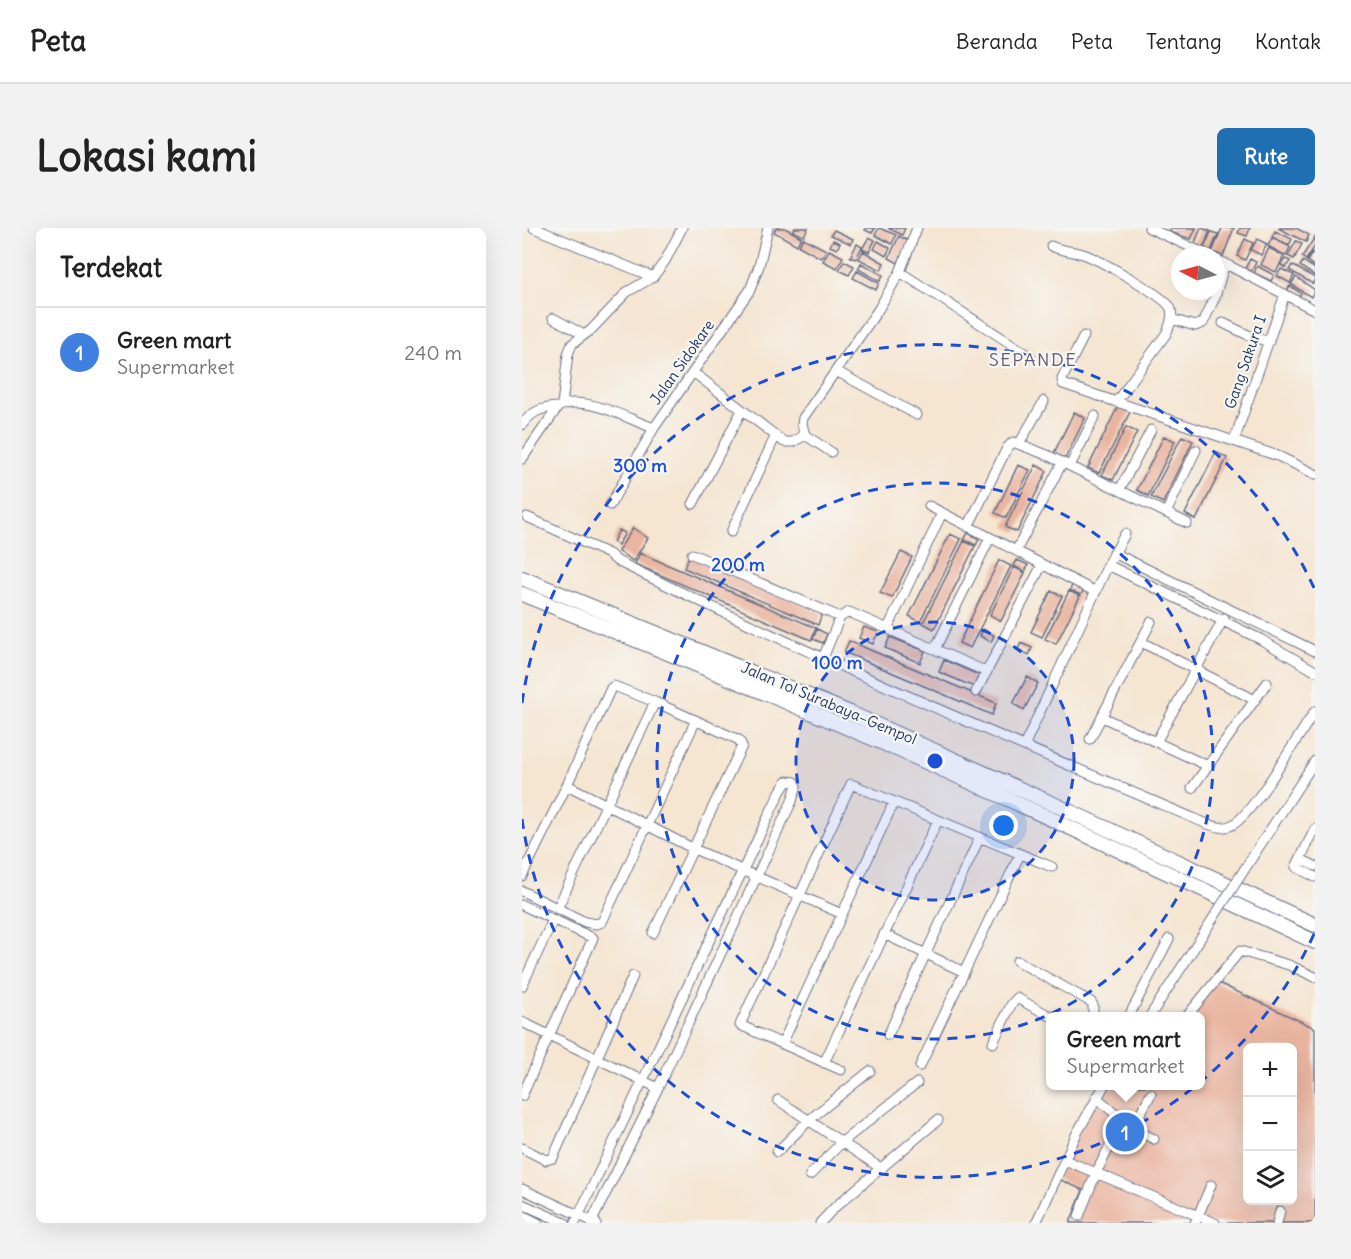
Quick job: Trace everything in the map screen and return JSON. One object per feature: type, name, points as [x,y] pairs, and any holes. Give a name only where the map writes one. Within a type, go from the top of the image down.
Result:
[{"type":"highway","name":"Jalan Tol Surabaya–Gempol","points":[[522,578],[850,713],[1060,807],[1315,926]]},
{"type":"highway","name":"Jalan Tol Surabaya–Gempol","points":[[522,594],[785,701],[908,754],[1315,942]]},
{"type":"street","points":[[534,228],[653,278]]},
{"type":"street","points":[[522,459],[560,406],[568,354],[572,344],[596,325],[627,292],[653,278],[665,261],[682,228]]},
{"type":"street","name":"Jalan Sidokare","points":[[522,425],[529,415],[537,410],[579,404],[592,405],[654,428],[750,290],[759,266],[768,228]]},
{"type":"street","points":[[831,452],[805,435],[802,424],[819,395],[878,310],[900,272],[918,228]]},
{"type":"street","points":[[1149,228],[1188,246]]},
{"type":"street","points":[[1058,249],[1080,253],[1094,259],[1156,295],[1168,304],[1171,311],[1166,334],[1116,402]]},
{"type":"street","points":[[1225,267],[1314,306]]},
{"type":"street","points":[[900,272],[1030,356]]},
{"type":"street","name":"Gang Sakura I","points":[[1234,441],[1285,294]]},
{"type":"street","points":[[1171,319],[1195,326],[1200,325],[1206,318],[1213,300]]},
{"type":"street","points":[[554,318],[584,336]]},
{"type":"street","points":[[1223,323],[1269,342]]},
{"type":"street","points":[[1084,336],[1062,382],[1278,456],[1315,474]]},
{"type":"street","points":[[836,371],[917,416]]},
{"type":"street","points":[[693,372],[775,437],[789,443],[805,435]]},
{"type":"street","points":[[1018,444],[1044,400]]},
{"type":"street","points":[[693,504],[741,410]]},
{"type":"street","points":[[1016,551],[1095,416]]},
{"type":"street","points":[[610,505],[654,428]]},
{"type":"street","points":[[1120,489],[1151,430]]},
{"type":"street","points":[[731,532],[775,437]]},
{"type":"street","points":[[968,526],[1006,448],[1012,442],[1120,489],[1187,523]]},
{"type":"street","points":[[1166,513],[1196,450]]},
{"type":"street","points":[[929,506],[1096,592]]},
{"type":"street","points":[[888,628],[942,513]]},
{"type":"street","points":[[527,517],[609,554],[617,561],[694,599],[823,658],[1024,746],[1205,823],[1220,827],[1234,825],[1242,817],[1272,777],[1315,711]]},
{"type":"street","points":[[1024,746],[1108,565],[1125,534]]},
{"type":"street","points":[[935,649],[990,538]]},
{"type":"street","points":[[1114,553],[1315,651]]},
{"type":"street","points":[[692,554],[840,617]]},
{"type":"street","points":[[976,692],[1042,565]]},
{"type":"street","points":[[1108,565],[1280,649],[1315,671]]},
{"type":"street","points":[[1156,742],[1229,609]]},
{"type":"street","points":[[823,658],[840,617],[854,613],[987,672]]},
{"type":"street","points":[[1090,739],[1151,622]]},
{"type":"street","points":[[1141,642],[1255,700]]},
{"type":"street","points":[[1192,788],[1267,683]]},
{"type":"street","points":[[522,876],[611,688],[617,687],[655,702],[739,740],[742,746],[653,933]]},
{"type":"street","points":[[557,909],[655,702]]},
{"type":"street","points":[[1102,717],[1208,766]]},
{"type":"street","points":[[522,891],[585,922],[597,924],[602,922],[696,720]]},
{"type":"street","points":[[1153,1012],[1315,761]]},
{"type":"street","points":[[522,1189],[577,1219],[593,1222],[792,801],[796,788],[795,782],[787,781],[780,792],[577,1219]]},
{"type":"street","points":[[841,1070],[740,1025],[851,784],[1052,867]]},
{"type":"street","points":[[567,785],[694,849],[842,914]]},
{"type":"street","points":[[782,1044],[894,802]]},
{"type":"street","points":[[824,1063],[938,820]]},
{"type":"street","points":[[1315,829],[1297,869],[1315,878]]},
{"type":"street","points":[[888,1035],[980,837]]},
{"type":"street","points":[[920,1066],[1020,854]]},
{"type":"street","points":[[1300,859],[1315,866]]},
{"type":"street","points":[[522,905],[593,938],[522,1096]]},
{"type":"street","points":[[522,986],[553,920]]},
{"type":"street","points":[[884,934],[964,972]]},
{"type":"street","points":[[1132,1012],[1169,939]]},
{"type":"street","points":[[1191,1012],[1239,951],[1289,965],[1315,977]]},
{"type":"street","points":[[1017,961],[1091,1002],[1094,1005],[1093,1012]]},
{"type":"street","points":[[522,1148],[546,1160],[553,1158],[633,976]]},
{"type":"street","points":[[993,1043],[1011,1005],[1017,998],[1046,1015]]},
{"type":"street","points":[[522,1022],[658,1088]]},
{"type":"street","points":[[777,1152],[809,1120],[870,1071]]},
{"type":"street","points":[[810,1175],[843,1142],[917,1083]]},
{"type":"street","points":[[1096,1090],[1096,1097]]},
{"type":"street","points":[[1036,1223],[1101,1090]]},
{"type":"street","points":[[1096,1097],[1106,1090]]},
{"type":"street","points":[[1132,1128],[1151,1094]]},
{"type":"street","points":[[1080,1216],[1096,1173],[1122,1124],[1121,1117],[1096,1097]]},
{"type":"street","points":[[778,1100],[882,1169]]},
{"type":"street","points":[[820,1223],[835,1207],[938,1120]]},
{"type":"street","points":[[1122,1124],[1154,1139]]},
{"type":"street","points":[[1065,1160],[1196,1219],[1215,1223]]},
{"type":"street","points":[[1196,1219],[1211,1185]]},
{"type":"street","points":[[523,1209],[538,1223]]},
{"type":"street","points":[[523,1209],[565,1223]]},
{"type":"street","points":[[1277,1223],[1280,1211]]},
{"type":"building","points":[[776,228],[785,228],[801,237],[797,245],[774,232]]},
{"type":"building","points":[[795,228],[808,228],[804,236],[793,231]]},
{"type":"building","points":[[865,228],[875,228],[872,233]]},
{"type":"building","points":[[879,228],[896,235],[892,244],[875,235]]},
{"type":"building","points":[[888,228],[905,228],[902,235]]},
{"type":"building","points":[[1171,228],[1196,228],[1191,239],[1170,232]]},
{"type":"building","points":[[1201,228],[1210,231],[1204,246],[1194,245]]},
{"type":"building","points":[[1222,228],[1234,228],[1225,251],[1225,246],[1214,246]]},
{"type":"building","points":[[1240,228],[1250,228],[1247,236],[1238,233]]},
{"type":"building","points":[[1278,228],[1296,228],[1309,235],[1306,242]]},
{"type":"building","points":[[834,230],[853,239],[851,244],[831,235]]},
{"type":"building","points":[[1275,231],[1292,239],[1289,245],[1272,237]]},
{"type":"building","points":[[1211,232],[1218,234],[1213,246],[1205,246]]},
{"type":"building","points":[[899,236],[909,241],[898,263],[889,258]]},
{"type":"building","points":[[869,237],[875,240],[869,252],[862,249]]},
{"type":"building","points":[[1315,237],[1315,246],[1306,260],[1302,257]]},
{"type":"building","points":[[803,238],[826,250],[821,258],[799,246]]},
{"type":"building","points":[[1272,238],[1290,247],[1286,256],[1268,246]]},
{"type":"building","points":[[1245,239],[1253,243],[1245,260],[1237,256]]},
{"type":"building","points":[[1257,239],[1267,244],[1261,255],[1251,250]]},
{"type":"building","points":[[833,240],[840,243],[837,249],[830,246]]},
{"type":"building","points":[[878,241],[890,248],[886,256],[874,249]]},
{"type":"building","points":[[1296,241],[1302,244],[1294,259],[1288,256]]},
{"type":"building","points":[[857,244],[862,247],[856,259],[850,257]]},
{"type":"building","points":[[1269,248],[1284,256],[1276,272],[1261,265]]},
{"type":"building","points":[[829,250],[843,257],[837,268],[823,261]]},
{"type":"building","points":[[863,251],[884,263],[881,270],[859,259]]},
{"type":"building","points":[[1312,253],[1315,255],[1315,267],[1307,261]]},
{"type":"building","points":[[1250,259],[1256,262],[1251,272],[1245,269]]},
{"type":"building","points":[[1285,259],[1290,261],[1286,268],[1281,265]]},
{"type":"building","points":[[844,261],[854,266],[849,275],[839,270]]},
{"type":"building","points":[[1303,261],[1315,269],[1315,276],[1300,266]]},
{"type":"building","points":[[861,263],[883,275],[880,281],[858,269]]},
{"type":"building","points":[[1292,265],[1315,278],[1313,284],[1289,270]]},
{"type":"building","points":[[1257,266],[1274,275],[1271,281],[1254,273]]},
{"type":"building","points":[[1281,269],[1294,275],[1290,283],[1277,276]]},
{"type":"building","points":[[857,271],[879,283],[876,290],[853,278]]},
{"type":"building","points":[[1296,277],[1315,290],[1311,297],[1291,284]]},
{"type":"building","points":[[1290,286],[1301,293],[1298,299],[1286,291]]},
{"type":"building","points":[[1118,406],[1130,412],[1099,473],[1088,468]]},
{"type":"building","points":[[1074,412],[1085,418],[1065,459],[1054,453]]},
{"type":"building","points":[[1126,427],[1137,432],[1113,480],[1102,475]]},
{"type":"building","points":[[1164,436],[1175,441],[1148,496],[1137,490]]},
{"type":"building","points":[[1182,436],[1193,441],[1163,503],[1151,497]]},
{"type":"building","points":[[1216,452],[1227,458],[1196,520],[1185,514]]},
{"type":"building","points":[[1018,465],[1030,470],[1006,518],[995,513]]},
{"type":"building","points":[[1036,465],[1047,471],[1017,532],[1005,527]]},
{"type":"building","points":[[633,528],[648,538],[633,561],[618,551]]},
{"type":"building","points":[[619,530],[625,533],[618,545],[613,542]]},
{"type":"building","points":[[968,533],[979,539],[976,545],[964,540]]},
{"type":"building","points":[[950,534],[961,539],[920,622],[909,616]]},
{"type":"building","points":[[964,541],[975,546],[934,629],[923,623]]},
{"type":"building","points":[[901,552],[912,557],[892,598],[880,593]]},
{"type":"building","points":[[640,553],[816,628],[811,640],[635,564]]},
{"type":"building","points":[[689,556],[822,613],[818,625],[684,568]]},
{"type":"building","points":[[999,560],[1011,566],[970,648],[959,643]]},
{"type":"building","points":[[1017,560],[1028,565],[1025,572],[1014,566]]},
{"type":"building","points":[[1014,567],[1025,573],[1001,621],[990,615]]},
{"type":"building","points":[[1073,583],[1084,589],[1081,595],[1070,590]]},
{"type":"building","points":[[1051,591],[1062,596],[1042,637],[1031,632]]},
{"type":"building","points":[[1069,591],[1080,596],[1056,644],[1045,639]]},
{"type":"building","points":[[864,627],[878,632],[873,644],[859,638]]},
{"type":"building","points":[[817,629],[827,634],[823,643],[813,639]]},
{"type":"building","points":[[983,629],[994,635],[991,642],[980,636]]},
{"type":"building","points":[[890,637],[925,651],[920,663],[885,648]]},
{"type":"building","points":[[849,641],[996,703],[992,715],[844,652]]},
{"type":"building","points":[[1021,643],[1032,648],[1029,655],[1018,649]]},
{"type":"building","points":[[944,660],[979,675],[974,687],[939,672]]},
{"type":"building","points":[[1027,677],[1038,683],[1024,710],[1013,704]]},
{"type":"building","points":[[1214,981],[1315,1028],[1315,1223],[1070,1223],[1083,1190],[1056,1178],[1096,1097],[1106,1090],[1205,1090],[1205,1012],[1190,1012]]},
{"type":"place","name":"Green mart","points":[[1125,1132]]},
{"type":"district","name":"SEPANDE","points":[[1033,359]]}]
